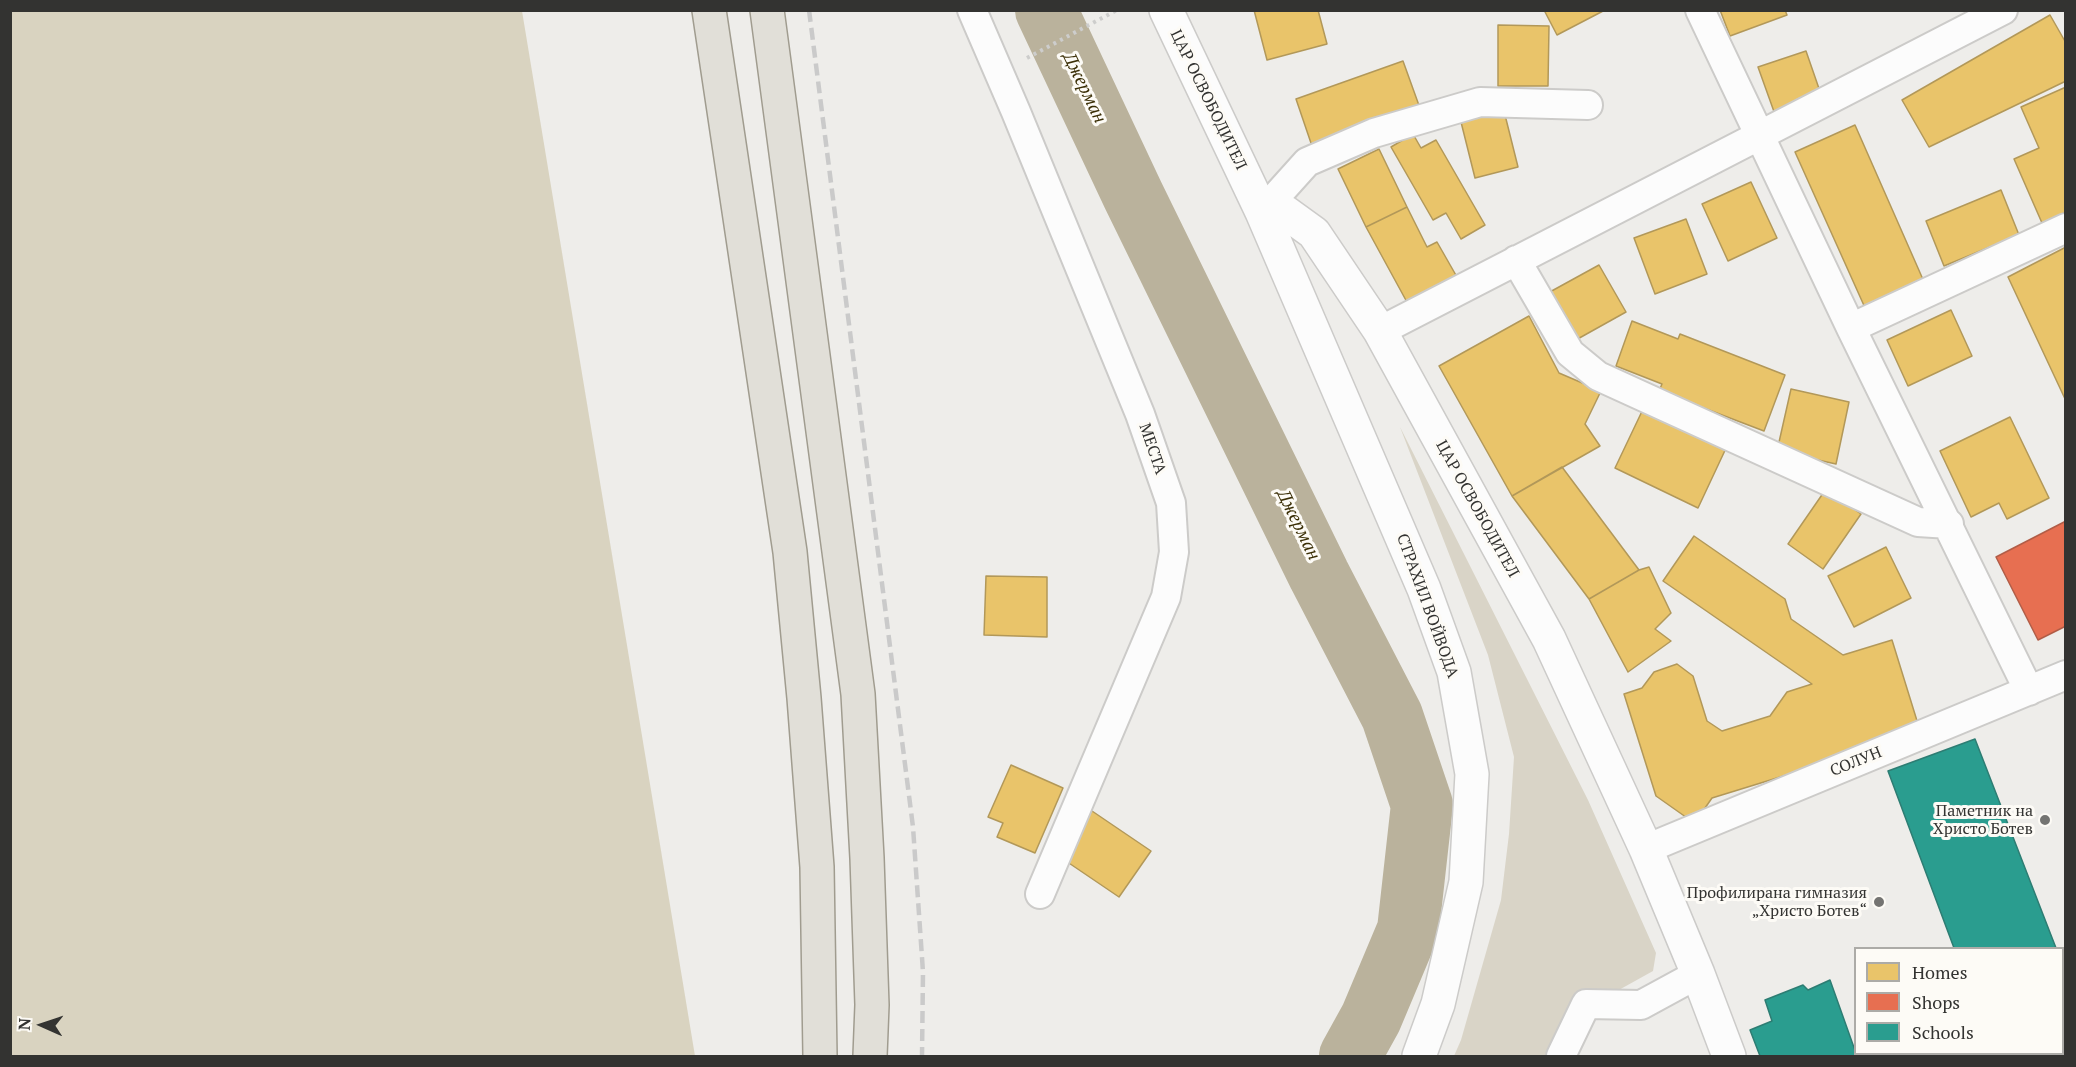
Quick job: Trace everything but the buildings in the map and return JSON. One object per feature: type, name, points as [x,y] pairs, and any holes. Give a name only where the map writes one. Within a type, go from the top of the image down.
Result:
[{"type":"main road","points":[[709,10],[790,552],[817,867],[820,1056]]},
{"type":"main road","points":[[767,10],[858,694],[872,1005],[870,1056]]},
{"type":"street","name":"МЕСТА","points":[[972,10],[1136,403],[1171,503],[1174,552],[1166,597],[1040,894]]},
{"type":"street","name":"ЦАР ОСВОБОДИТЕЛ","points":[[1166,10],[1262,212],[1285,212],[1314,232],[1380,331],[1549,639],[1646,849],[1729,1056]]},
{"type":"street","points":[[1700,10],[1851,328],[2029,691]]},
{"type":"street","points":[[1380,331],[1998,13]]},
{"type":"street","points":[[1262,212],[1307,162],[1374,133],[1480,102],[1588,105]]},
{"type":"street","name":"СТРАХИЛ ВОЙВОДА","points":[[1262,212],[1424,589],[1454,672],[1472,774],[1466,882],[1438,1004],[1419,1056]]},
{"type":"street","points":[[1851,328],[2066,228]]},
{"type":"street","points":[[1516,260],[1570,354],[1598,375],[1918,522],[1949,524]]},
{"type":"street","name":"СОЛУН","points":[[1646,849],[2066,675]]},
{"type":"street","points":[[1562,1056],[1586,1004],[1641,1005],[1698,974]]},
{"type":"street","points":[[1965,1056],[1971,1056]]},
{"type":"path","points":[[1028,57],[1117,10]]},
{"type":"shaded area","points":[[10,11],[522,11],[695,1056],[11,1056]]},
{"type":"shaded area","points":[[1400,427],[1588,800],[1656,953],[1653,971],[1586,1005],[1565,1056],[1454,1056],[1461,1040],[1501,900],[1509,834],[1514,757],[1488,655]]},
{"type":"waterway","name":"Джерман","points":[[1046,10],[1133,195],[1319,575],[1392,716],[1422,805],[1408,930],[1371,1018],[1350,1056]]},
{"type":"railway","points":[[809,10],[913,827],[923,972],[922,1056]]},
{"type":"place","name":"Паметник на Христо Ботев","points":[[2045,820]]},
{"type":"place","name":"Профилирана гимназия „Христо Ботев“","points":[[1879,902]]}]
